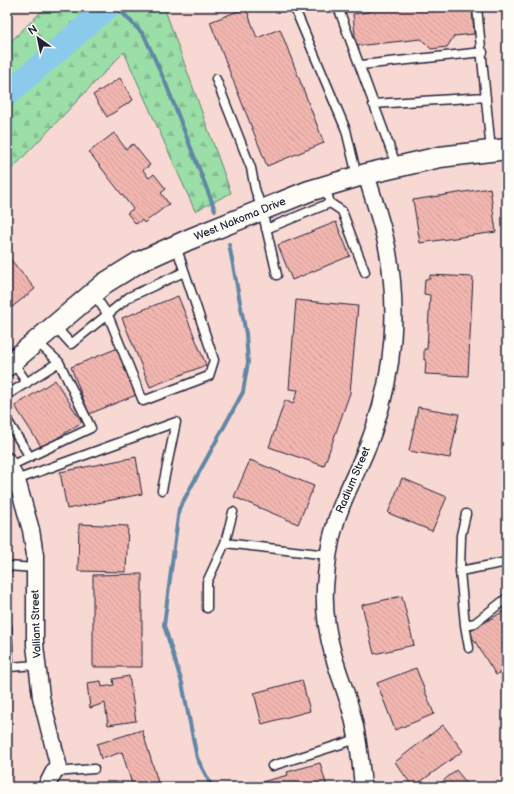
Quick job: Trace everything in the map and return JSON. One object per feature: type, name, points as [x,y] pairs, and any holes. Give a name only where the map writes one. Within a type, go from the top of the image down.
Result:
[{"type":"street","name":"West Nakoma Drive","points":[[10,364],[105,283],[139,262],[175,246],[264,220],[327,195],[362,175],[440,157],[499,150]]},
{"type":"street","name":"Radium Street","points":[[362,175],[387,247],[391,276],[393,320],[391,357],[384,394],[374,429],[342,502],[334,527],[328,555],[325,590],[327,628],[358,739],[363,787]]},
{"type":"street","name":"Valliant Street","points":[[11,469],[26,505],[31,530],[34,568],[35,645],[37,665],[41,697],[58,764],[51,782]]},
{"type":"lane","points":[[338,7],[361,65],[373,104],[397,167]]},
{"type":"lane","points":[[477,7],[483,52],[486,97],[499,150]]},
{"type":"lane","points":[[295,9],[346,130],[362,175]]},
{"type":"lane","points":[[361,65],[483,52]]},
{"type":"lane","points":[[216,79],[251,168],[255,190],[277,275]]},
{"type":"lane","points":[[373,104],[486,97]]},
{"type":"lane","points":[[327,195],[342,211],[365,272]]},
{"type":"lane","points":[[93,293],[108,315],[144,401],[209,376],[214,360],[175,246]]},
{"type":"lane","points":[[55,326],[71,344],[130,297],[184,272]]},
{"type":"lane","points":[[11,469],[30,457],[91,428],[59,362],[37,342]]},
{"type":"lane","points":[[7,395],[59,362]]},
{"type":"lane","points":[[10,364],[27,383]]},
{"type":"lane","points":[[7,420],[30,457]]},
{"type":"lane","points":[[11,469],[176,422],[162,490]]},
{"type":"lane","points":[[207,608],[207,582],[225,543],[233,512]]},
{"type":"lane","points":[[466,514],[461,535],[460,571],[465,625],[469,648]]},
{"type":"lane","points":[[225,543],[328,555]]},
{"type":"lane","points":[[460,571],[507,562]]},
{"type":"lane","points":[[7,566],[34,568]]},
{"type":"lane","points":[[465,625],[475,623],[507,598]]},
{"type":"lane","points":[[7,626],[9,667],[37,665]]},
{"type":"lane","points":[[272,766],[358,739]]},
{"type":"lane","points":[[51,782],[94,769]]},
{"type":"shaded area","points":[[7,7],[46,7],[7,45]]},
{"type":"shaded area","points":[[164,7],[507,7],[507,787],[7,787],[7,174],[124,52],[195,211],[231,193]]},
{"type":"green space","points":[[46,7],[164,7],[231,193],[195,211],[124,52],[7,174],[7,45]]},
{"type":"building","points":[[370,7],[472,7],[474,34],[454,36],[447,47],[431,49],[421,39],[356,46],[353,14],[370,12]]},
{"type":"building","points":[[502,7],[507,7],[507,61]]},
{"type":"building","points":[[246,8],[257,38],[280,29],[324,143],[267,166],[210,22]]},
{"type":"building","points":[[120,78],[133,100],[107,117],[93,95]]},
{"type":"building","points":[[114,133],[126,149],[133,144],[150,165],[143,170],[149,178],[154,174],[166,189],[161,193],[169,204],[144,223],[142,220],[136,224],[127,213],[133,209],[89,152]]},
{"type":"building","points":[[490,188],[496,232],[420,243],[413,200]]},
{"type":"building","points":[[336,222],[350,256],[292,280],[278,245]]},
{"type":"building","points":[[7,255],[35,289],[7,311]]},
{"type":"building","points":[[430,275],[473,277],[468,376],[425,374],[426,360],[424,360],[424,349],[427,349],[430,295],[424,294],[425,279],[430,279]]},
{"type":"building","points":[[178,296],[206,365],[150,387],[122,318]]},
{"type":"building","points":[[296,300],[358,306],[350,393],[324,466],[269,447],[285,400],[293,404],[298,390],[289,389]]},
{"type":"building","points":[[118,348],[136,395],[89,414],[71,367]]},
{"type":"building","points":[[55,380],[82,422],[42,448],[15,406]]},
{"type":"building","points":[[418,407],[459,414],[450,458],[409,451]]},
{"type":"building","points":[[136,457],[142,494],[67,509],[60,472]]},
{"type":"building","points":[[250,460],[314,486],[298,524],[234,497]]},
{"type":"building","points":[[402,478],[447,497],[432,531],[388,513]]},
{"type":"building","points":[[79,524],[128,526],[126,572],[78,571]]},
{"type":"building","points":[[142,574],[142,667],[93,667],[93,575]]},
{"type":"building","points":[[402,596],[414,645],[374,654],[362,605]]},
{"type":"building","points":[[507,609],[507,668],[496,675],[469,632]]},
{"type":"building","points":[[416,668],[434,714],[395,730],[377,683]]},
{"type":"building","points":[[129,676],[136,721],[108,725],[105,703],[90,708],[87,683],[101,681],[102,687],[114,685],[113,679]]},
{"type":"building","points":[[302,680],[310,711],[262,724],[254,693]]},
{"type":"building","points":[[443,725],[463,751],[413,787],[395,762]]},
{"type":"building","points":[[142,730],[158,782],[142,787],[133,787],[122,752],[101,759],[97,744]]},
{"type":"building","points":[[320,763],[327,787],[259,787],[258,783],[288,775],[287,772]]},
{"type":"building","points":[[456,770],[470,787],[436,787]]},
{"type":"waterway","points":[[7,94],[108,7]]},
{"type":"waterway","points":[[117,7],[144,35],[166,84],[215,210]]},
{"type":"waterway","points":[[212,787],[197,758],[182,683],[164,625],[179,509],[243,392],[248,362],[246,334],[229,244]]}]
